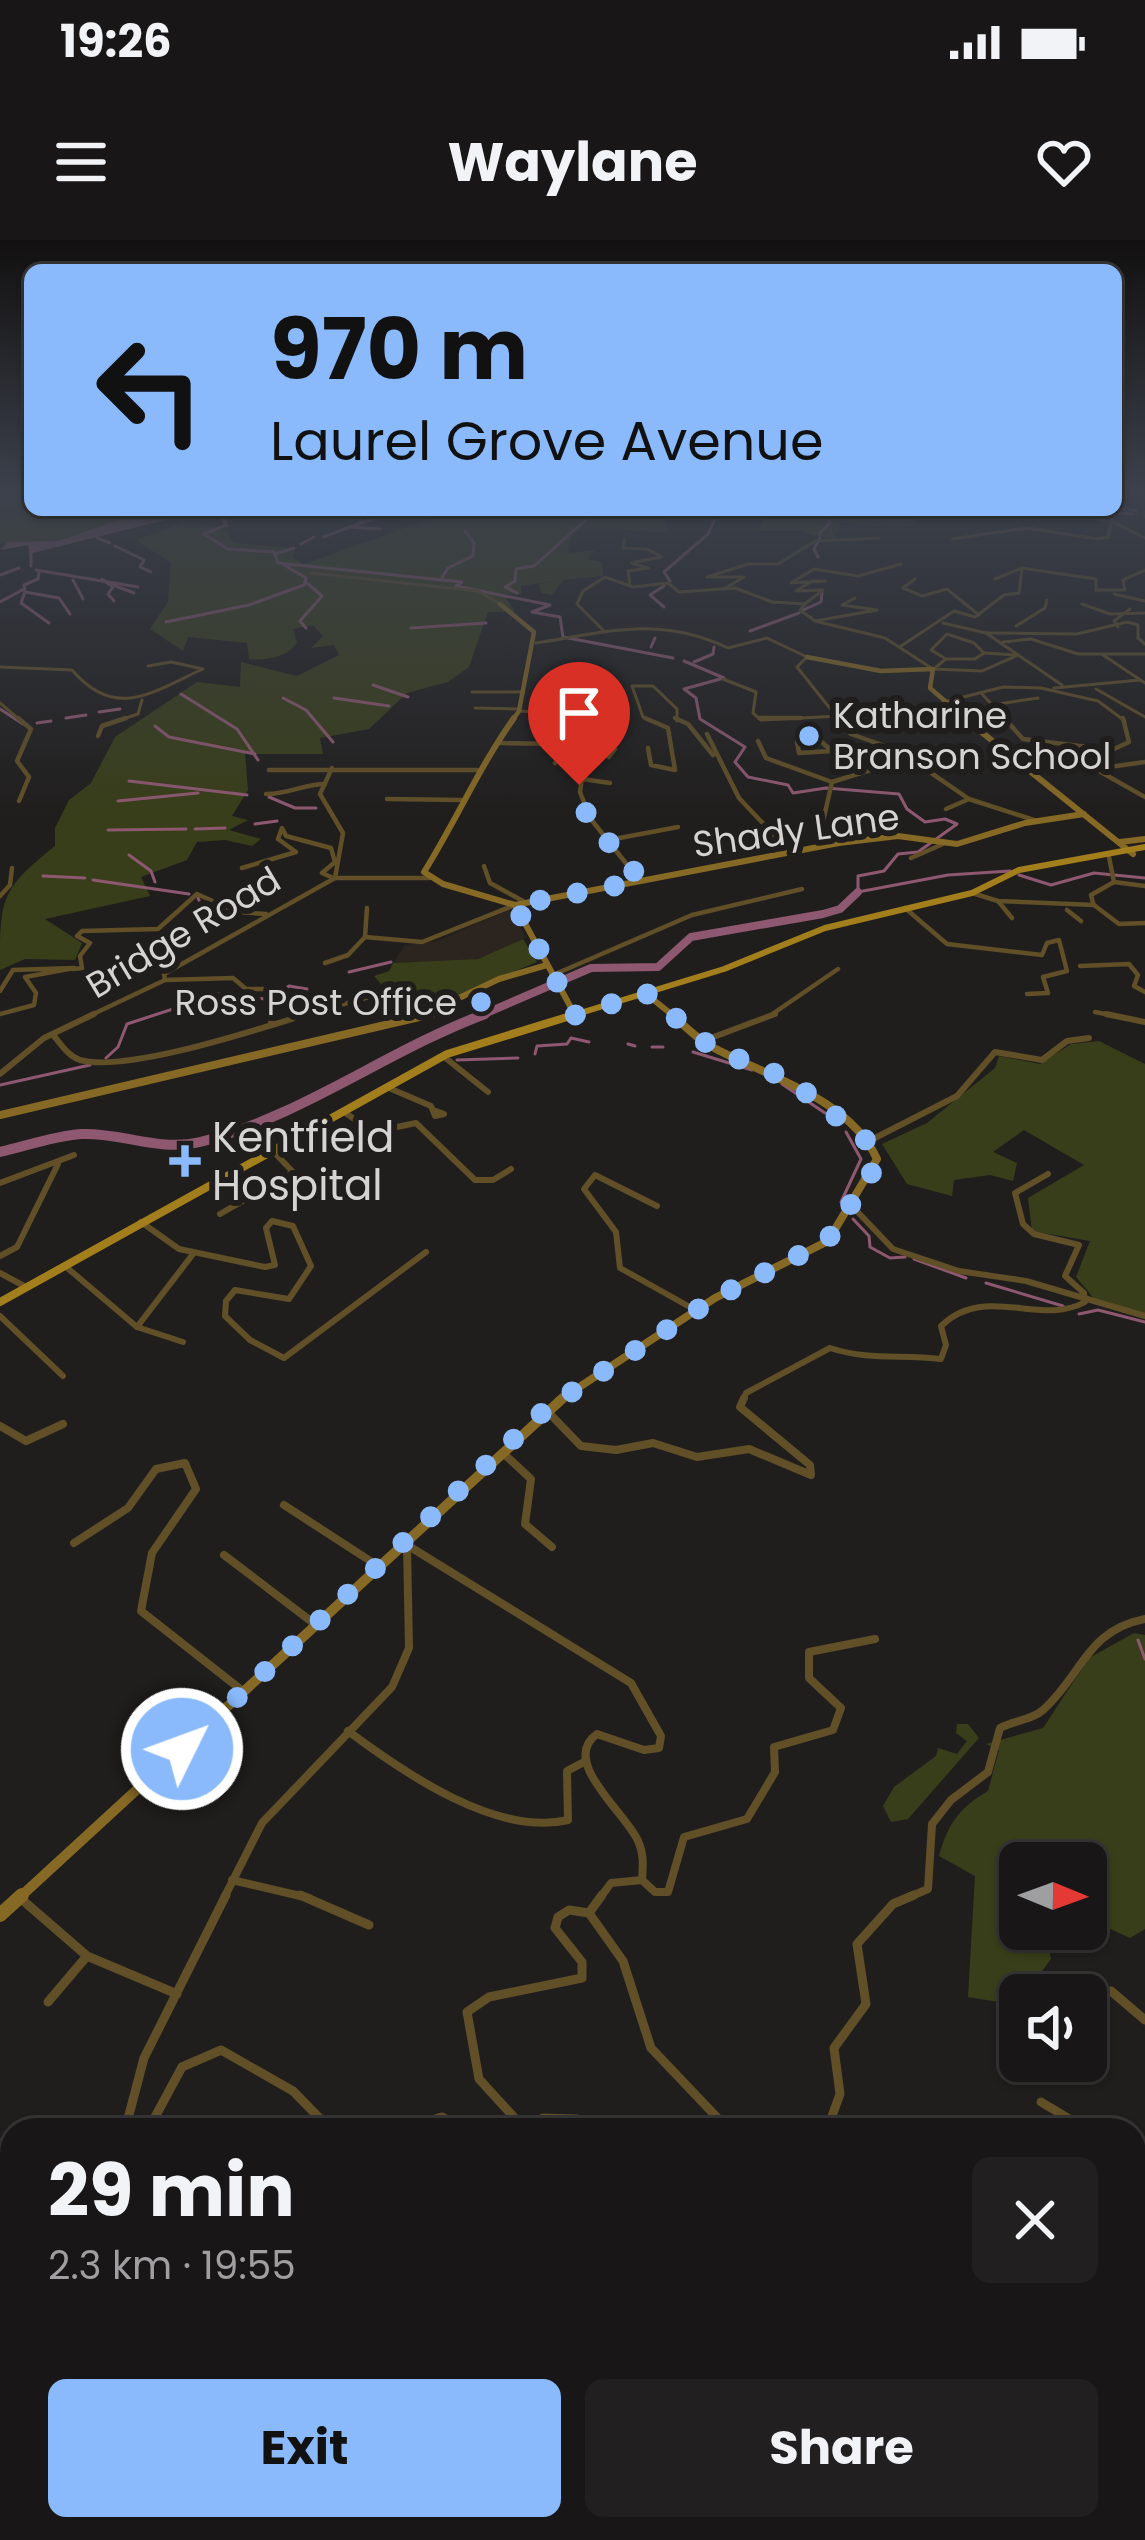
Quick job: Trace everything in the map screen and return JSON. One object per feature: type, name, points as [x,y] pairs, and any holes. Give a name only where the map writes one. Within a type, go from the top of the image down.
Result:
[{"type":"main road","points":[[1043,864],[1109,857],[1145,846]]},
{"type":"main road","points":[[0,1302],[443,1056],[646,993],[825,928],[972,893],[1019,870],[1130,852]]},
{"type":"street","points":[[429,878],[426,864],[456,821],[477,770],[519,710],[536,643],[534,632],[490,598]]},
{"type":"street","points":[[579,598],[605,632]]},
{"type":"street","points":[[763,598],[805,604]]},
{"type":"street","points":[[812,598],[800,610],[815,621],[901,646],[914,661],[933,669]]},
{"type":"street","points":[[815,621],[877,610],[842,605],[854,598]]},
{"type":"street","points":[[958,598],[979,615]]},
{"type":"street","points":[[942,623],[954,611],[979,615],[1000,598]]},
{"type":"street","points":[[986,632],[1016,626],[1045,608],[1047,600]]},
{"type":"street","points":[[1082,604],[1113,614],[1130,609],[1145,613]]},
{"type":"street","points":[[1118,628],[1114,621],[1130,609]]},
{"type":"street","points":[[901,646],[919,628],[942,623],[986,632],[1065,687]]},
{"type":"street","points":[[1016,626],[1056,637],[1137,623],[1145,644]]},
{"type":"street","points":[[536,643],[675,627],[728,648],[764,637],[807,657],[881,671],[982,671],[1018,655]]},
{"type":"street","points":[[949,660],[931,650],[946,634],[974,643],[983,653]]},
{"type":"street","points":[[1003,642],[1031,639],[1066,652],[1145,654]]},
{"type":"street","points":[[933,669],[949,660],[983,653],[1018,655]]},
{"type":"street","points":[[1101,653],[1143,682]]},
{"type":"street","points":[[807,657],[797,667],[851,734],[908,758],[969,799],[1037,821]]},
{"type":"street","points":[[0,667],[72,670],[91,692],[142,699],[203,668],[171,662],[148,666]]},
{"type":"street","points":[[933,669],[930,688],[944,702],[1130,852]]},
{"type":"street","points":[[723,679],[757,698],[753,713],[761,720],[840,716]]},
{"type":"street","points":[[944,702],[974,698],[992,685],[1008,682],[1055,690],[1108,705],[1126,723],[1130,742],[1112,750],[1036,743],[1015,735],[1006,715],[982,694]]},
{"type":"street","points":[[1055,690],[1143,682]]},
{"type":"street","points":[[648,748],[651,765],[675,770],[668,728],[643,717],[632,686],[647,683],[660,687],[677,709],[674,720],[688,724],[730,775],[736,800],[792,855]]},
{"type":"street","points":[[1094,688],[1145,717]]},
{"type":"street","points":[[472,692],[523,692]]},
{"type":"street","points":[[974,698],[990,703],[1038,698]]},
{"type":"street","points":[[98,736],[102,726],[138,714],[142,699]]},
{"type":"street","points":[[572,711],[573,700]]},
{"type":"street","points":[[0,703],[31,727],[17,761],[29,780],[19,801]]},
{"type":"street","points":[[475,709],[605,716],[606,706]]},
{"type":"street","points":[[813,720],[817,738],[832,751],[799,753],[797,742],[817,738]]},
{"type":"street","points":[[555,764],[577,732],[609,758],[615,748]]},
{"type":"street","points":[[707,734],[713,755]]},
{"type":"street","points":[[758,741],[766,758],[832,786],[908,758]]},
{"type":"street","points":[[498,743],[568,744]]},
{"type":"street","points":[[1026,767],[1065,761],[1105,767],[1145,762]]},
{"type":"street","points":[[1105,767],[1145,797]]},
{"type":"street","points":[[332,768],[320,794],[338,812],[338,826],[347,843],[335,878]]},
{"type":"street","points":[[269,770],[477,770]]},
{"type":"street","points":[[610,783],[582,779],[578,796],[609,840],[626,855],[640,881]]},
{"type":"street","points":[[266,794],[293,794],[312,784],[325,784]]},
{"type":"street","points":[[818,848],[815,832],[832,786]]},
{"type":"street","points":[[387,799],[463,800]]},
{"type":"street","points":[[946,809],[969,799]]},
{"type":"street","name":"Shady Lane","points":[[519,903],[818,848],[888,837],[936,842],[1084,814]]},
{"type":"street","points":[[609,840],[678,827]]},
{"type":"street","points":[[242,868],[296,852],[278,839],[282,828],[286,836],[331,848],[334,862],[322,873],[335,878],[429,878],[519,903]]},
{"type":"street","points":[[910,858],[936,842]]},
{"type":"street","points":[[1120,842],[1145,846]]},
{"type":"street","points":[[1109,857],[1114,880]]},
{"type":"street","points":[[484,866],[490,883],[519,903],[575,1015]]},
{"type":"street","points":[[0,896],[12,868]]},
{"type":"street","name":"Bridge Road","points":[[0,1073],[52,1033],[164,980],[164,974],[335,878]]},
{"type":"street","points":[[1145,886],[1114,880],[1089,897],[1119,924],[1145,923]]},
{"type":"street","points":[[556,981],[692,915],[802,889]]},
{"type":"street","points":[[972,893],[998,901],[1064,908],[1094,905]]},
{"type":"street","points":[[0,1013],[23,1012],[34,1005],[36,993],[25,977],[82,968],[80,956],[91,943],[77,936],[82,931],[158,929],[194,895],[238,912],[270,914]]},
{"type":"street","points":[[998,901],[1012,918]]},
{"type":"street","points":[[365,937],[426,941],[519,903]]},
{"type":"street","points":[[325,963],[348,955],[365,937],[368,908]]},
{"type":"street","points":[[905,908],[946,944],[980,941],[1008,957],[1042,955],[1047,943],[1059,940],[1067,971],[1043,977],[1048,993],[1027,994]]},
{"type":"street","points":[[1064,908],[1081,921]]},
{"type":"street","points":[[1080,966],[1129,964],[1138,975],[1134,986],[1145,992]]},
{"type":"street","points":[[0,1115],[437,1013],[499,980],[547,965]]},
{"type":"street","points":[[0,991],[14,970],[73,969]]},
{"type":"street","points":[[703,1041],[757,1027],[776,1010],[802,1002],[838,969]]},
{"type":"street","points":[[164,980],[233,978],[246,988],[272,989],[271,1022]]},
{"type":"street","points":[[0,1915],[406,1544],[546,1409],[735,1286],[827,1241],[877,1159],[868,1142],[784,1078],[703,1041],[646,993]]},
{"type":"street","points":[[52,1033],[77,1059],[98,1062],[379,995],[397,1019]]},
{"type":"street","points":[[1095,1012],[1145,1022]]},
{"type":"street","points":[[868,1142],[913,1125],[989,1067],[995,1052],[1042,1060],[1067,1042],[1089,1038]]},
{"type":"street","points":[[443,1056],[488,1092]]},
{"type":"street","points":[[386,1086],[433,1110]]},
{"type":"street","points":[[341,1110],[373,1132],[416,1123],[475,1180],[493,1180],[512,1169]]},
{"type":"street","points":[[220,1214],[293,1172],[289,1162],[271,1149]]},
{"type":"street","points":[[0,1183],[74,1155]]},
{"type":"street","points":[[0,1256],[17,1246],[58,1164]]},
{"type":"street","points":[[1048,1174],[1018,1189],[1019,1223],[1033,1236],[1078,1245],[1065,1276],[1084,1293],[1085,1302]]},
{"type":"street","points":[[657,1206],[605,1177],[595,1175],[584,1189],[616,1232],[620,1268],[698,1311]]},
{"type":"street","points":[[851,1204],[893,1249],[959,1271],[1026,1281],[1145,1316]]},
{"type":"street","points":[[141,1222],[193,1254],[274,1265],[266,1228],[272,1221],[293,1226],[311,1266],[289,1299],[248,1289],[235,1290],[226,1301],[225,1316],[238,1330],[284,1358],[426,1252]]},
{"type":"street","points":[[137,1328],[193,1254]]},
{"type":"street","points":[[64,1266],[137,1328],[183,1342]]},
{"type":"street","points":[[0,1273],[26,1287]]},
{"type":"street","points":[[546,1409],[580,1446],[616,1450],[653,1444],[697,1457],[749,1449],[812,1475],[810,1465],[740,1408],[746,1393],[830,1348],[868,1360],[899,1354],[941,1359],[946,1345],[940,1326],[962,1310],[1029,1305],[1065,1313],[1085,1302]]},
{"type":"street","points":[[0,1316],[63,1376]]},
{"type":"street","points":[[0,1426],[34,1441],[63,1424]]},
{"type":"street","points":[[500,1450],[531,1479],[525,1524],[552,1547]]},
{"type":"street","points":[[74,1543],[128,1508],[156,1469],[185,1462],[196,1489],[152,1553],[141,1611],[244,1692]]},
{"type":"street","points":[[284,1505],[378,1566]]},
{"type":"street","points":[[128,2118],[144,2058],[269,1813],[392,1688],[407,1663],[406,1544]]},
{"type":"street","points":[[406,1544],[631,1683],[661,1736],[659,1748],[644,1750],[597,1734],[583,1747],[584,1762],[642,1842],[647,1860],[642,1880]]},
{"type":"street","points":[[224,1555],[316,1625]]},
{"type":"street","points":[[831,2118],[840,2093],[834,2048],[866,2004],[868,1992],[855,1960],[856,1944],[892,1904],[928,1889],[932,1824],[951,1800],[988,1772],[1000,1728],[1037,1715],[1084,1649],[1117,1626],[1145,1619]]},
{"type":"street","points":[[589,1913],[611,1883],[642,1880],[655,1892],[668,1892],[684,1837],[747,1819],[775,1772],[774,1747],[833,1730],[841,1708],[808,1678],[808,1652],[875,1639]]},
{"type":"street","points":[[348,1731],[377,1753],[489,1813],[543,1826],[568,1820],[567,1771],[584,1762]]},
{"type":"street","points":[[232,1880],[305,1896],[369,1924]]},
{"type":"street","points":[[19,1897],[87,1956],[177,1994]]},
{"type":"street","points":[[512,2118],[479,2079],[467,2012],[483,1998],[564,1988],[582,1978],[582,1962],[555,1928],[558,1917],[569,1910],[589,1913],[623,1961],[651,2048],[718,2118]]},
{"type":"street","points":[[48,2002],[87,1956]]},
{"type":"street","points":[[1111,1991],[1145,2020]]},
{"type":"street","points":[[153,2118],[168,2084],[183,2065],[203,2052],[221,2050],[293,2090],[320,2118]]},
{"type":"street","points":[[1041,2102],[1068,2118]]},
{"type":"shaded area","points":[[510,910],[526,937],[494,953],[468,961],[393,963],[405,945],[436,941]]},
{"type":"green space","points":[[168,598],[507,598],[515,612],[488,612],[469,667],[448,682],[407,693],[369,729],[320,738],[323,754],[245,754],[248,790],[232,816],[248,820],[229,830],[261,839],[252,846],[225,840],[197,842],[187,860],[141,877],[150,896],[45,919],[82,943],[75,960],[25,959],[0,970],[7,898],[23,874],[55,846],[55,828],[69,800],[91,783],[115,737],[197,682],[240,687],[241,662],[297,676],[339,655],[334,645],[311,648],[323,636],[313,625],[293,629],[297,643],[269,659],[249,659],[247,643],[188,637],[183,651],[150,629]]},
{"type":"green space","points":[[523,939],[537,962],[432,1006],[403,1009],[374,976],[389,971],[393,963],[478,959]]},
{"type":"green space","points":[[1099,1041],[1145,1064],[1145,1313],[1096,1301],[1076,1277],[1090,1241],[1032,1231],[1028,1198],[1084,1165],[1024,1130],[993,1152],[1017,1163],[1013,1181],[990,1175],[954,1180],[952,1196],[907,1184],[882,1144],[927,1123],[995,1068],[999,1056],[1040,1064],[1071,1044]]},
{"type":"green space","points":[[1134,1633],[1145,1635],[1145,1929],[1130,1938],[1107,1928],[1107,1842],[999,1842],[999,1950],[1049,1950],[1051,1959],[1040,1974],[999,1974],[999,2002],[968,1997],[975,1876],[939,1856],[946,1835],[969,1804],[988,1791],[999,1750],[986,1744],[1043,1728],[1089,1658]]},
{"type":"green space","points":[[957,1724],[968,1724],[979,1738],[908,1819],[891,1822],[883,1806],[894,1787],[936,1756],[938,1748],[957,1754],[967,1741],[956,1733]]},
{"type":"waterway","points":[[0,602],[7,598]]},
{"type":"waterway","points":[[23,598],[21,603],[49,623]]},
{"type":"waterway","points":[[59,598],[70,614]]},
{"type":"waterway","points":[[166,622],[267,598]]},
{"type":"waterway","points":[[306,628],[300,621],[320,598]]},
{"type":"waterway","points":[[517,598],[550,605],[532,612],[560,617],[563,637],[673,658]]},
{"type":"waterway","points":[[654,598],[664,607]]},
{"type":"waterway","points":[[803,610],[821,598]]},
{"type":"waterway","points":[[750,631],[799,613]]},
{"type":"waterway","points":[[411,628],[486,623]]},
{"type":"waterway","points":[[651,647],[655,638]]},
{"type":"waterway","points":[[694,662],[713,654],[714,647]]},
{"type":"waterway","points":[[684,661],[724,678],[684,689],[696,698],[700,719],[745,747],[735,762],[748,777],[788,785],[793,793],[826,788],[899,794],[907,809],[925,822],[945,819],[957,824],[918,852],[898,854],[884,871],[858,876],[858,892],[948,875],[1010,871]]},
{"type":"waterway","points":[[373,685],[408,697]]},
{"type":"waterway","points":[[181,694],[237,729],[254,754]]},
{"type":"waterway","points":[[283,698],[306,710],[333,742]]},
{"type":"waterway","points":[[334,698],[389,706]]},
{"type":"waterway","points":[[0,709],[23,724]]},
{"type":"waterway","points":[[99,712],[120,709]]},
{"type":"waterway","points":[[66,718],[86,715]]},
{"type":"waterway","points":[[37,723],[51,721]]},
{"type":"waterway","points":[[155,726],[169,737],[254,754]]},
{"type":"waterway","points":[[254,754],[258,760]]},
{"type":"waterway","points":[[129,781],[247,795]]},
{"type":"waterway","points":[[118,801],[198,793]]},
{"type":"waterway","points":[[269,797],[295,808],[316,808]]},
{"type":"waterway","points":[[255,824],[277,821]]},
{"type":"waterway","points":[[195,829],[225,828]]},
{"type":"waterway","points":[[108,830],[186,829]]},
{"type":"waterway","points":[[129,855],[151,871],[155,882]]},
{"type":"waterway","points":[[1019,875],[1051,885],[1094,873],[1145,878]]},
{"type":"waterway","points":[[43,876],[85,878]]},
{"type":"waterway","points":[[93,880],[189,894]]},
{"type":"waterway","points":[[477,1017],[591,968],[658,967],[691,937],[823,914],[840,909],[858,892]]},
{"type":"waterway","points":[[197,923],[202,907],[198,898]]},
{"type":"waterway","points":[[349,972],[391,962]]},
{"type":"waterway","points":[[281,992],[289,986],[307,989]]},
{"type":"waterway","points":[[106,1058],[118,1047],[127,1024],[225,992],[264,999]]},
{"type":"waterway","points":[[0,1152],[81,1134],[170,1145],[200,1142],[274,1117],[485,1014]]},
{"type":"waterway","points":[[535,1054],[537,1046],[567,1044],[571,1038],[589,1042]]},
{"type":"waterway","points":[[628,1044],[635,1046]]},
{"type":"waterway","points":[[652,1047],[663,1047]]},
{"type":"waterway","points":[[693,1052],[752,1070]]},
{"type":"waterway","points":[[457,1060],[518,1058]]},
{"type":"waterway","points":[[0,1085],[90,1065]]},
{"type":"waterway","points":[[782,1084],[825,1113]]},
{"type":"waterway","points":[[841,1202],[861,1159],[846,1132]]},
{"type":"waterway","points":[[853,1219],[869,1236],[870,1247],[890,1258],[905,1257]]},
{"type":"waterway","points":[[914,1259],[966,1278]]},
{"type":"waterway","points":[[986,1283],[1063,1306]]},
{"type":"waterway","points":[[1079,1314],[1098,1310],[1145,1322]]},
{"type":"waterway","points":[[1138,1640],[1145,1659]]},
{"type":"place","name":"Katharine Branson School","points":[[809,736]]},
{"type":"place","name":"Ross Post Office","points":[[481,1002]]},
{"type":"place","name":"Kentfield Hospital","points":[[185,1161]]},
{"type":"route","points":[[182,1749],[546,1409],[735,1286],[827,1241],[874,1169],[875,1150],[810,1095],[776,1074],[712,1048],[646,993],[575,1015],[515,905],[640,881],[626,855],[587,815],[578,796],[579,785]]}]
